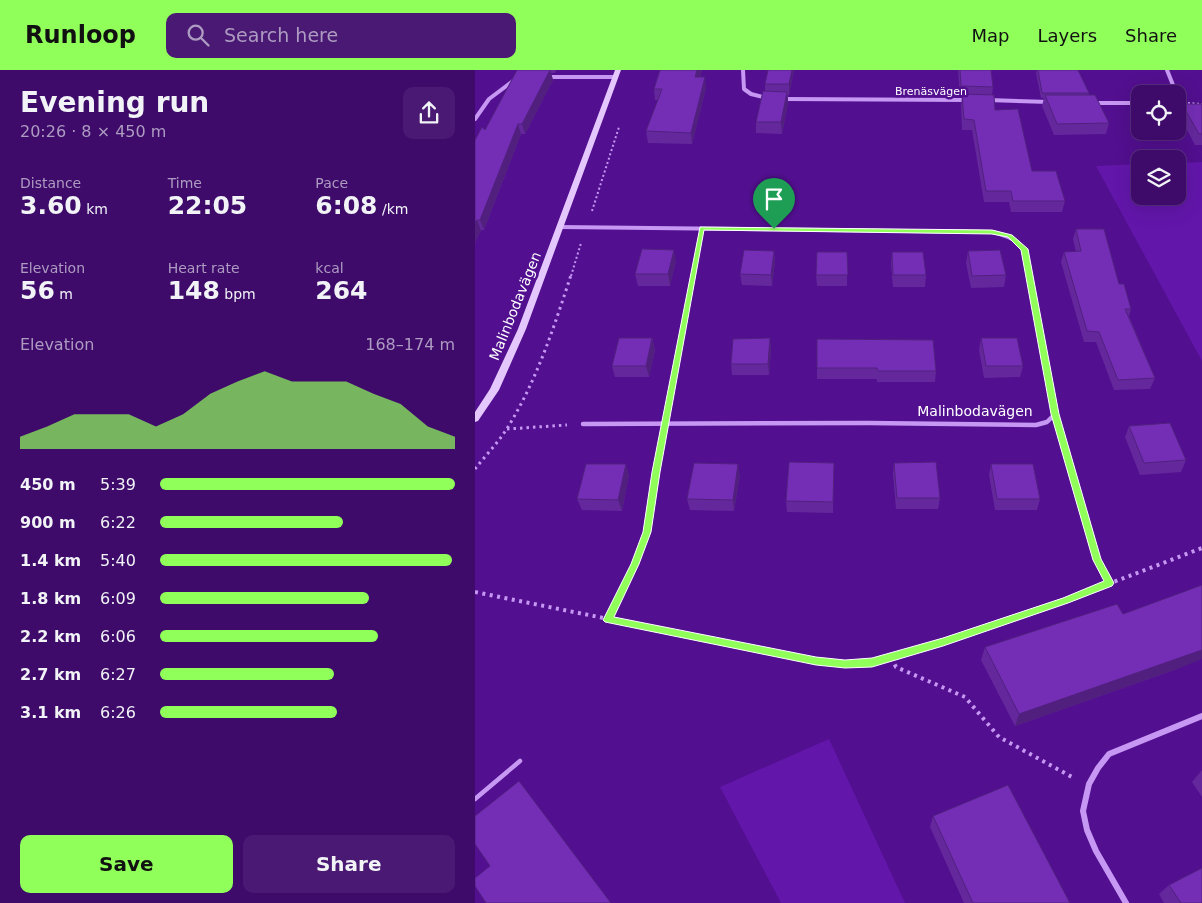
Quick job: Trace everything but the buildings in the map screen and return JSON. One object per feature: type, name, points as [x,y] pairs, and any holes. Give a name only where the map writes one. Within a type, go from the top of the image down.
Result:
[{"type":"street","points":[[475,117],[489,99],[519,76],[515,70]]},
{"type":"street","name":"Brenäsvägen","points":[[743,70],[744,88],[751,94],[762,98],[969,100]]},
{"type":"street","points":[[1167,70],[1173,85]]},
{"type":"street","points":[[538,76],[617,74]]},
{"type":"street","name":"Malinbodavägen","points":[[475,419],[494,390],[521,329],[617,74]]},
{"type":"street","name":"Brenäsvägen","points":[[979,100],[1055,102]]},
{"type":"street","points":[[1083,102],[1131,103]]},
{"type":"street","name":"Malinbodavägen","points":[[560,227],[992,232],[1010,236],[1024,249],[1055,414],[1047,422],[1036,425],[868,423],[583,424]]},
{"type":"street","points":[[665,424],[702,229]]},
{"type":"street","points":[[1126,903],[1090,837],[1083,819],[1083,808],[1088,786],[1101,762],[1109,754],[1202,716]]},
{"type":"lane","points":[[475,799],[520,761]]},
{"type":"path","points":[[475,469],[507,429],[527,394],[539,365],[621,121]]},
{"type":"path","points":[[1055,414],[1097,560],[1109,583]]},
{"type":"path","points":[[507,429],[583,424]]},
{"type":"path","points":[[608,620],[635,564],[647,532],[665,424]]},
{"type":"path","points":[[475,592],[816,661],[845,664],[872,662],[891,658],[980,630],[1065,601],[1202,548]]},
{"type":"path","points":[[891,658],[897,667],[965,697],[999,737],[1088,786]]},
{"type":"shaded area","points":[[1202,162],[1202,361],[1096,166],[1131,164],[1131,205],[1186,205],[1186,163]]},
{"type":"shaded area","points":[[829,739],[905,903],[781,903],[720,787]]},
{"type":"route","points":[[702,229],[774,229],[992,232],[1010,236],[1024,249],[1055,414],[1097,560],[1109,583],[1065,601],[891,658],[872,662],[845,664],[816,661],[608,620],[635,564],[647,532],[656,472],[702,229]]}]
